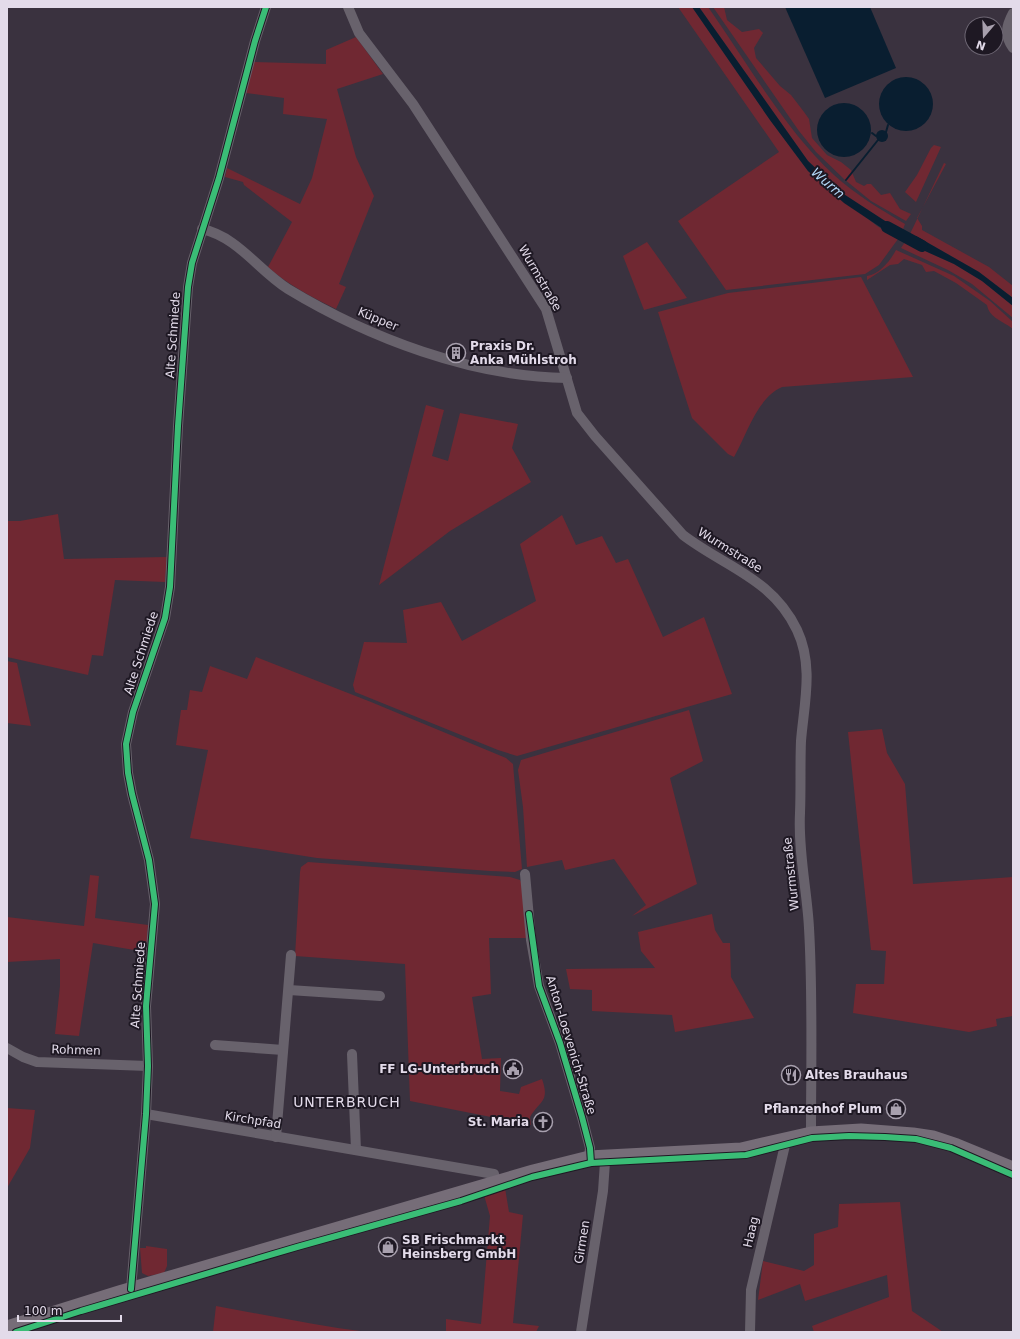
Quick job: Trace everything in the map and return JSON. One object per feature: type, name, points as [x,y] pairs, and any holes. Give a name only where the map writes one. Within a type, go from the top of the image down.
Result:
[{"type":"main road","points":[[7,1327],[496,1182],[589,1157],[603,1155],[741,1149],[811,1133],[861,1130],[923,1135],[958,1145],[1013,1168]]},
{"type":"street","name":"Alte Schmiede","points":[[131,1289],[146,1114],[148,1066],[146,1006],[155,904],[149,860],[132,794],[126,744],[133,712],[166,610],[170,587],[178,426],[188,287],[192,263],[219,178],[255,41],[266,7]]},
{"type":"street","name":"Wurmstraße","points":[[348,7],[359,33],[413,104],[546,309],[577,413],[595,436],[683,535],[696,545],[746,573],[772,594],[790,617],[798,631],[805,652],[807,694],[800,755],[800,847],[809,922],[811,963],[811,1133]]},
{"type":"street","points":[[1013,13],[1006,29],[1007,38],[1013,48]]},
{"type":"street","name":"Küpper","points":[[202,229],[225,237],[286,288],[321,308],[383,336],[437,356],[508,374],[567,378]]},
{"type":"street","name":"Anton-Loevenich-Straße","points":[[525,874],[532,940],[539,986],[560,1043],[582,1117],[590,1148],[589,1157]]},
{"type":"street","points":[[276,1137],[283,1050],[290,990],[291,955]]},
{"type":"street","points":[[290,990],[380,996]]},
{"type":"street","points":[[215,1045],[283,1050]]},
{"type":"street","name":"Rohmen","points":[[7,1048],[23,1057],[37,1062],[148,1066]]},
{"type":"street","points":[[352,1054],[356,1150]]},
{"type":"street","name":"Kirchpfad","points":[[146,1114],[494,1174],[496,1182]]},
{"type":"street","name":"Haag","points":[[750,1332],[751,1290],[785,1146],[785,1139]]},
{"type":"street","name":"Girmen","points":[[581,1332],[604,1191],[605,1162],[603,1155]]},
{"type":"shaded area","points":[[678,7],[692,7],[770,120],[808,171],[877,226],[898,239],[879,265],[865,274],[726,290],[678,221],[779,152]]},
{"type":"shaded area","points":[[699,7],[708,7],[767,95],[799,138],[816,157],[851,189],[905,224],[902,232],[842,193],[808,161]]},
{"type":"shaded area","points":[[713,7],[724,7],[727,20],[742,32],[759,29],[763,33],[754,48],[756,58],[780,86],[791,95],[809,119],[812,138],[827,155],[841,162],[851,170],[856,182],[864,186],[871,184],[881,195],[890,193],[900,209],[911,214],[906,221],[871,201],[844,179],[816,152],[799,131]]},
{"type":"shaded area","points":[[356,37],[383,74],[337,89],[356,157],[374,196],[339,284],[346,287],[336,309],[292,285],[268,267],[292,222],[244,185],[243,182],[225,177],[227,168],[300,204],[312,178],[327,119],[283,114],[284,98],[246,93],[253,62],[326,64],[326,50]]},
{"type":"shaded area","points":[[934,145],[941,147],[916,202],[905,192],[917,175]]},
{"type":"shaded area","points":[[944,163],[946,164],[923,207]]},
{"type":"shaded area","points":[[917,219],[922,226],[922,230],[989,267],[1013,286],[1013,298],[979,272],[916,236],[909,236]]},
{"type":"shaded area","points":[[647,242],[687,298],[644,310],[623,256]]},
{"type":"shaded area","points":[[905,242],[954,264],[982,281],[1013,306],[1013,318],[972,284],[948,270],[901,248]]},
{"type":"shaded area","points":[[896,250],[954,276],[990,301],[1013,322],[1013,329],[994,316],[988,309],[987,305],[956,283],[934,271],[926,272],[922,265],[904,259],[898,264],[890,265],[867,280],[867,276],[880,270]]},
{"type":"shaded area","points":[[861,277],[913,377],[782,387],[773,392],[759,408],[734,457],[728,454],[692,418],[658,312],[728,293]]},
{"type":"shaded area","points":[[426,405],[444,410],[432,456],[448,461],[460,413],[518,424],[512,448],[531,482],[450,531],[379,585]]},
{"type":"shaded area","points":[[58,514],[64,559],[167,557],[165,582],[115,580],[103,656],[92,655],[88,675],[7,657],[7,521],[20,521]]},
{"type":"shaded area","points":[[562,515],[576,545],[602,536],[616,563],[628,559],[663,637],[704,617],[732,694],[517,756],[498,750],[355,692],[353,685],[364,642],[407,643],[403,610],[441,602],[462,641],[536,601],[520,544]]},
{"type":"shaded area","points":[[256,657],[371,702],[506,758],[513,764],[522,869],[515,872],[490,871],[317,858],[190,838],[208,750],[176,745],[181,710],[187,710],[190,690],[202,692],[210,666],[247,679]]},
{"type":"shaded area","points":[[7,661],[17,663],[31,726],[7,723]]},
{"type":"shaded area","points":[[689,710],[703,761],[670,778],[697,884],[632,916],[646,905],[614,859],[565,870],[562,860],[527,867],[523,807],[518,770],[521,760]]},
{"type":"shaded area","points":[[882,729],[887,753],[905,784],[913,884],[1013,877],[1013,1016],[996,1019],[997,1026],[969,1032],[853,1013],[856,984],[884,984],[886,951],[871,950],[848,732]]},
{"type":"shaded area","points":[[308,862],[510,877],[520,880],[523,885],[528,938],[489,938],[491,994],[472,997],[482,1059],[501,1058],[500,1091],[519,1094],[521,1087],[542,1079],[545,1092],[544,1097],[530,1117],[531,1125],[410,1101],[405,964],[295,956],[300,872],[301,867]]},
{"type":"shaded area","points":[[90,875],[99,876],[95,918],[148,925],[146,952],[93,943],[79,1036],[55,1034],[60,986],[60,959],[7,962],[7,917],[84,926]]},
{"type":"shaded area","points":[[712,914],[715,930],[723,943],[730,943],[731,977],[754,1018],[675,1032],[672,1015],[592,1011],[592,990],[570,989],[566,969],[655,968],[641,951],[638,932]]},
{"type":"shaded area","points":[[7,1108],[35,1110],[30,1148],[7,1188]]},
{"type":"shaded area","points":[[505,1188],[509,1212],[523,1215],[513,1323],[539,1326],[536,1332],[446,1332],[446,1319],[481,1324],[490,1216],[484,1195]]},
{"type":"shaded area","points":[[900,1202],[912,1311],[943,1332],[814,1332],[812,1326],[889,1297],[887,1275],[805,1301],[800,1284],[758,1300],[763,1261],[804,1271],[814,1265],[814,1234],[838,1227],[839,1204]]},
{"type":"shaded area","points":[[146,1246],[167,1249],[167,1266],[164,1273],[148,1276],[142,1273],[140,1248],[146,1248]]},
{"type":"shaded area","points":[[216,1306],[311,1324],[368,1332],[213,1332]]},
{"type":"water","points":[[692,7],[699,7],[808,161],[842,193],[902,232],[898,239],[844,203],[808,171],[770,120]]},
{"type":"water","points":[[785,7],[870,7],[896,68],[825,98]]},
{"type":"water","points":[[901,77],[911,77],[921,81],[929,89],[933,99],[933,109],[929,119],[921,127],[911,131],[901,131],[891,127],[883,119],[879,109],[879,99],[883,89],[891,81]]},
{"type":"water","points":[[839,103],[849,103],[859,107],[867,115],[871,125],[871,135],[867,145],[859,153],[849,157],[839,157],[829,153],[821,145],[817,135],[817,125],[821,115],[829,107]]},
{"type":"water","points":[[882,130],[886,132],[888,136],[886,140],[882,142],[878,140],[876,136],[878,132]]},
{"type":"water","points":[[909,236],[916,236],[979,272],[1013,298],[1013,306],[982,281],[954,264],[905,242]]},
{"type":"waterway","points":[[886,132],[888,125]]},
{"type":"waterway","points":[[872,133],[876,136]]},
{"type":"waterway","points":[[846,180],[878,140]]},
{"type":"waterway","name":"Wurm","points":[[887,227],[922,246]]},
{"type":"cycle path","points":[[131,1289],[146,1114],[148,1066],[146,1006],[155,904],[149,860],[128,773],[126,744],[133,712],[165,618],[170,587],[178,426],[188,287],[192,263],[219,178],[255,41],[266,7]]},
{"type":"cycle path","points":[[529,914],[539,986],[560,1043],[582,1117],[590,1148],[591,1163]]},
{"type":"cycle path","points":[[16,1332],[81,1311],[297,1247],[461,1201],[532,1177],[591,1163],[746,1155],[812,1138],[849,1136],[885,1137],[916,1139],[951,1148],[1013,1175]]},
{"type":"place","name":"Praxis Dr. Anka Mühlstroh","points":[[456,353]]},
{"type":"place","name":"FF LG-Unterbruch","points":[[513,1069]]},
{"type":"place","name":"Altes Brauhaus","points":[[791,1075]]},
{"type":"place","name":"Pflanzenhof Plum","points":[[896,1109]]},
{"type":"place","name":"St. Maria","points":[[543,1122]]},
{"type":"place","name":"SB Frischmarkt Heinsberg GmbH","points":[[388,1247]]},
{"type":"district","name":"UNTERBRUCH","points":[[347,1102]]}]
